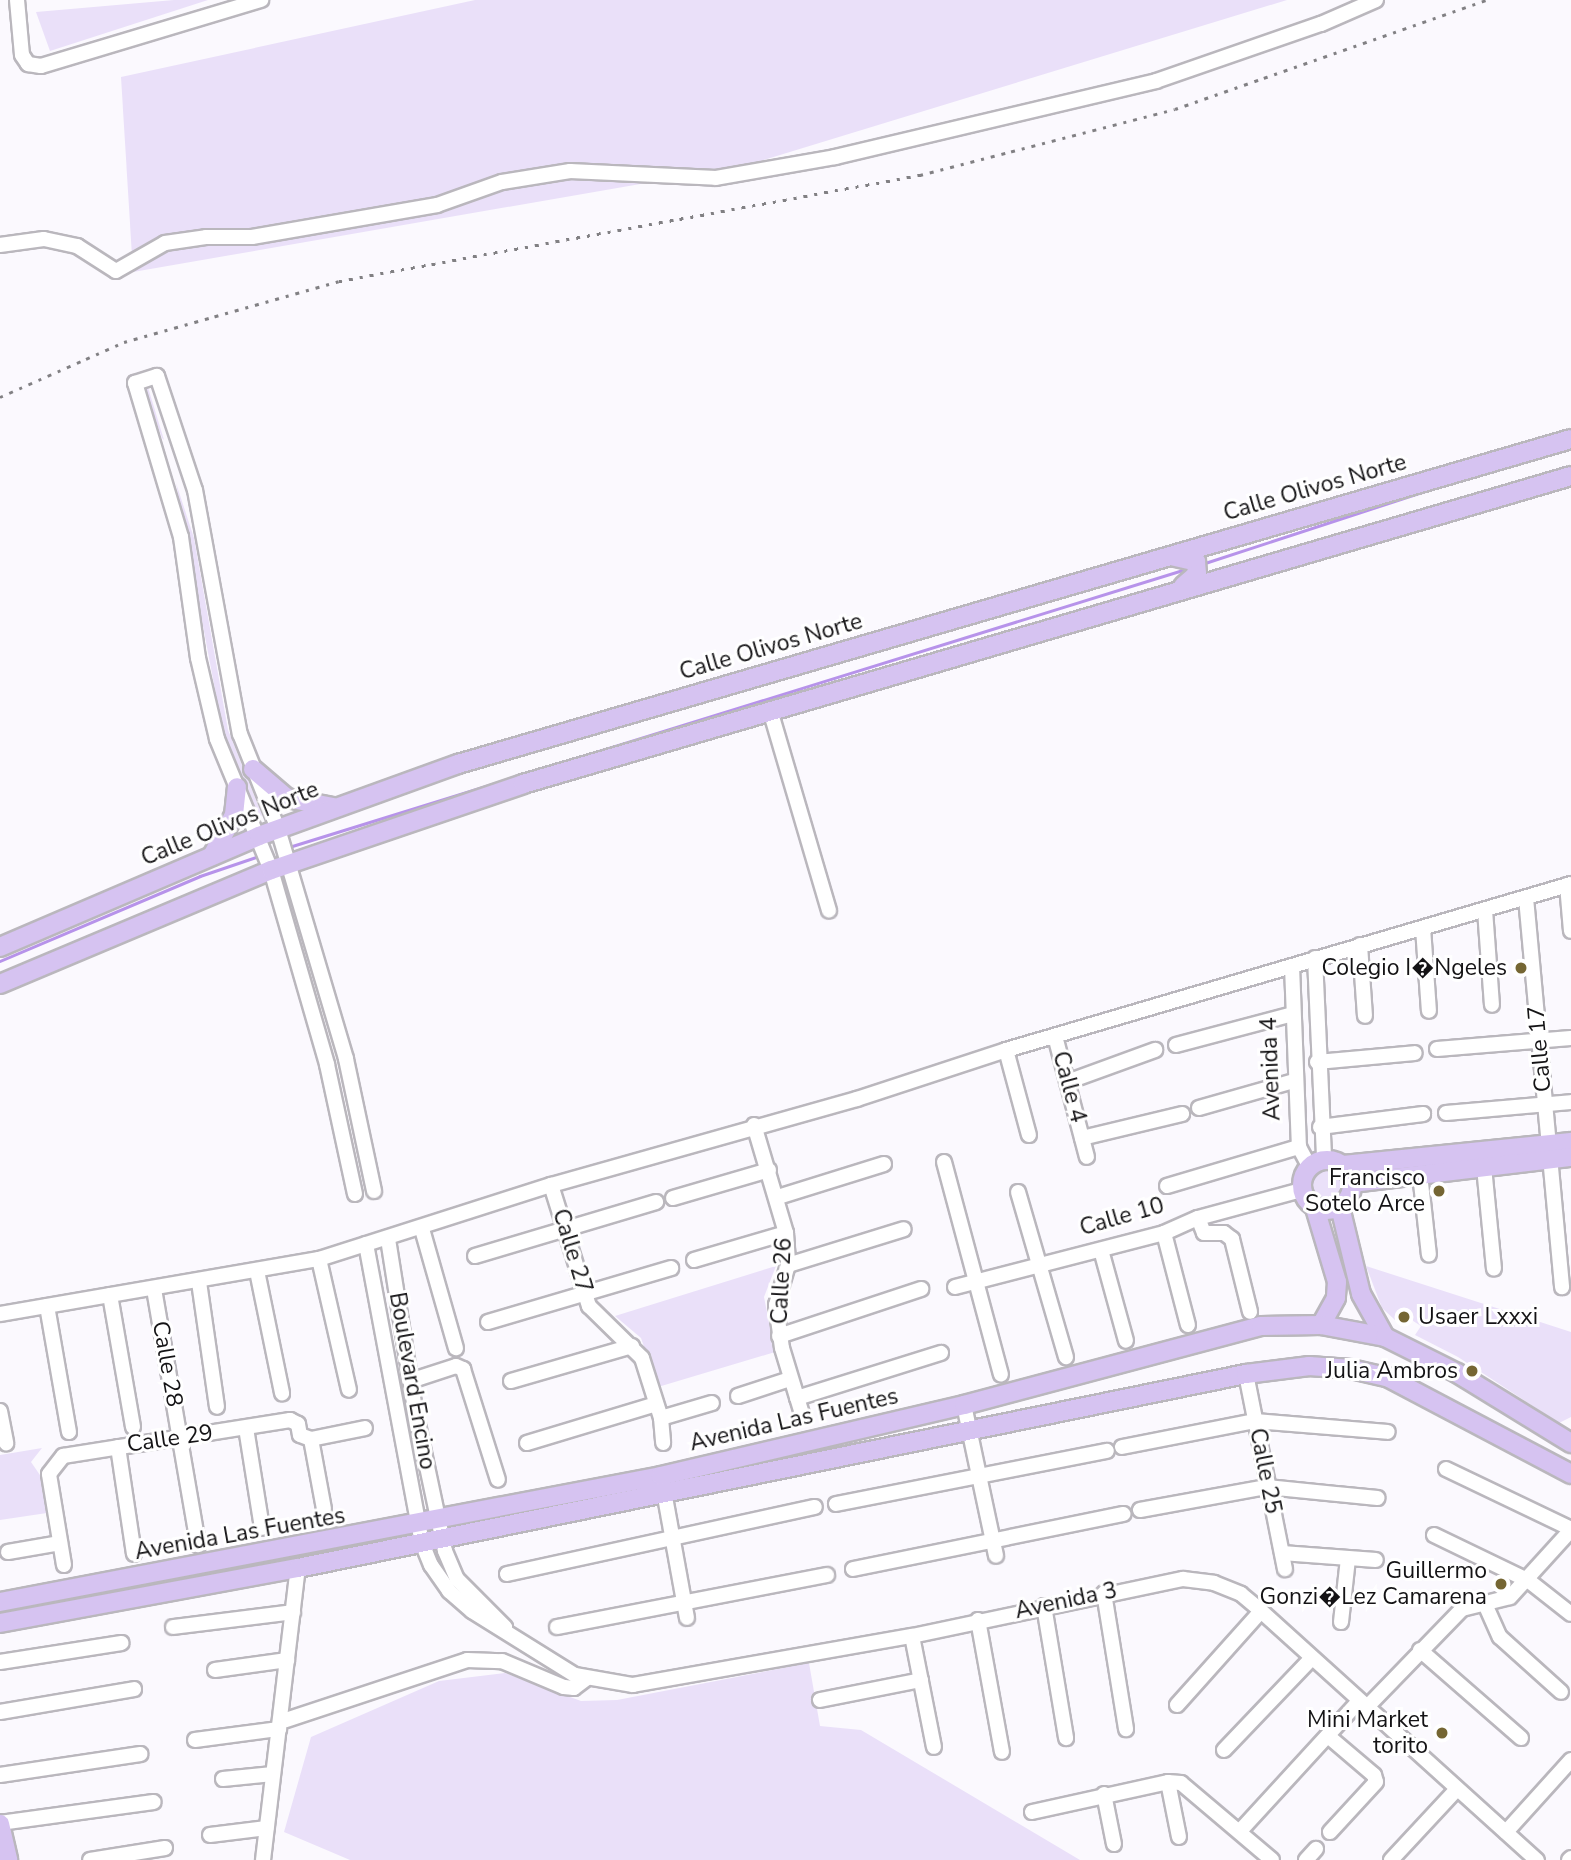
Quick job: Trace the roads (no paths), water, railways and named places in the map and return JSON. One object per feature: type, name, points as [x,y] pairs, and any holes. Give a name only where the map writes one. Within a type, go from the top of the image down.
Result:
[{"type":"main road","name":"Calle Olivos Norte","points":[[0,947],[259,836],[471,760],[1571,439]]},
{"type":"main road","points":[[0,984],[271,870],[523,784],[1254,564],[1571,476]]},
{"type":"main road","points":[[1248,535],[1241,554],[1254,564]]},
{"type":"main road","points":[[1176,556],[1198,569],[1186,584]]},
{"type":"main road","points":[[253,769],[287,798],[340,807]]},
{"type":"main road","points":[[212,856],[234,815],[237,787]]},
{"type":"main road","points":[[1352,1184],[1484,1167],[1550,1152],[1571,1142]]},
{"type":"main road","points":[[1321,1325],[1336,1298],[1337,1282],[1315,1208],[1302,1190],[1317,1163],[1343,1165],[1550,1152],[1571,1157]]},
{"type":"main road","points":[[1315,1208],[1340,1206],[1349,1197],[1352,1184],[1343,1165]]},
{"type":"main road","points":[[1340,1206],[1362,1294],[1385,1337]]},
{"type":"main road","name":"Avenida Las Fuentes","points":[[0,1602],[440,1530],[964,1405],[1261,1326],[1321,1325],[1385,1337],[1457,1373],[1571,1443]]},
{"type":"main road","name":"Avenida Las Fuentes","points":[[440,1530],[664,1495],[1246,1374],[1309,1366],[1389,1378],[1571,1474]]},
{"type":"main road","name":"Avenida Las Fuentes","points":[[0,1623],[298,1568],[421,1534]]},
{"type":"main road","points":[[0,1824],[5,1855]]},
{"type":"street","points":[[17,0],[22,55],[28,64],[41,66],[240,2],[261,0]]},
{"type":"street","points":[[0,245],[44,239],[77,246],[116,271],[165,243],[206,237],[251,237],[437,205],[502,182],[570,171],[700,179],[729,176],[835,156],[1156,81],[1355,12],[1376,0]]},
{"type":"street","points":[[355,1194],[327,1064],[271,870],[217,740],[198,658],[181,537],[159,453],[135,383],[157,376],[181,446],[205,536],[229,686],[253,769],[278,829],[289,864],[346,1059],[374,1191]]},
{"type":"street","points":[[159,453],[181,446]]},
{"type":"street","points":[[771,710],[829,910]]},
{"type":"street","points":[[0,1314],[199,1282],[319,1259],[422,1229],[551,1185],[754,1125],[857,1099],[1006,1050],[1292,967],[1360,944],[1569,885],[1571,931]]},
{"type":"street","name":"Calle 17","points":[[1526,898],[1562,1287]]},
{"type":"street","points":[[1485,910],[1492,1005]]},
{"type":"street","points":[[1423,928],[1429,1011]]},
{"type":"street","points":[[1360,944],[1365,1016]]},
{"type":"street","name":"Avenida 4","points":[[1315,958],[1320,1127],[1317,1163]]},
{"type":"street","name":"Avenida 4","points":[[1292,967],[1294,1081],[1299,1147],[1317,1163]]},
{"type":"street","points":[[1176,1045],[1293,1014]]},
{"type":"street","name":"Calle 4","points":[[1055,1036],[1087,1157]]},
{"type":"street","points":[[1437,1049],[1571,1038]]},
{"type":"street","points":[[1006,1050],[1029,1135]]},
{"type":"street","points":[[1068,1082],[1155,1050]]},
{"type":"street","points":[[1317,1062],[1415,1053]]},
{"type":"street","points":[[327,1064],[346,1059]]},
{"type":"street","points":[[1199,1108],[1294,1081]]},
{"type":"street","points":[[1446,1113],[1571,1102]]},
{"type":"street","points":[[1083,1138],[1182,1114]]},
{"type":"street","points":[[1320,1127],[1423,1115]]},
{"type":"street","name":"Calle 26","points":[[754,1125],[778,1197],[786,1233],[788,1265],[776,1305],[779,1336],[802,1414]]},
{"type":"street","points":[[1167,1186],[1299,1147]]},
{"type":"street","points":[[944,1162],[1000,1374]]},
{"type":"street","points":[[778,1197],[884,1164]]},
{"type":"street","points":[[1484,1167],[1494,1269]]},
{"type":"street","points":[[673,1198],[769,1170]]},
{"type":"street","points":[[1420,1174],[1429,1255]]},
{"type":"street","name":"Calle 27","points":[[551,1185],[583,1294],[609,1328],[632,1346],[642,1358],[658,1411],[663,1443]]},
{"type":"street","name":"Calle 10","points":[[955,1287],[1164,1233],[1198,1218],[1302,1190]]},
{"type":"street","points":[[1018,1192],[1066,1357]]},
{"type":"street","points":[[475,1256],[656,1202]]},
{"type":"street","points":[[1198,1218],[1204,1233],[1224,1233],[1232,1240],[1250,1312]]},
{"type":"street","points":[[422,1229],[456,1348]]},
{"type":"street","points":[[788,1265],[904,1229]]},
{"type":"street","points":[[694,1260],[786,1233]]},
{"type":"street","points":[[1164,1233],[1188,1325]]},
{"type":"street","name":"Boulevard Encino","points":[[388,1239],[410,1381],[440,1530]]},
{"type":"street","name":"Boulevard Encino","points":[[366,1244],[421,1534]]},
{"type":"street","points":[[1101,1250],[1126,1341]]},
{"type":"street","points":[[319,1259],[349,1390]]},
{"type":"street","points":[[488,1322],[671,1268]]},
{"type":"street","points":[[257,1271],[282,1393]]},
{"type":"street","points":[[199,1282],[217,1407]]},
{"type":"street","name":"Calle 28","points":[[154,1289],[198,1545]]},
{"type":"street","points":[[779,1336],[921,1289]]},
{"type":"street","points":[[110,1295],[133,1427]]},
{"type":"street","points":[[47,1306],[69,1432]]},
{"type":"street","points":[[511,1381],[632,1346]]},
{"type":"street","points":[[797,1398],[941,1353]]},
{"type":"street","points":[[410,1381],[461,1367],[498,1480]]},
{"type":"street","name":"Calle 25","points":[[1246,1374],[1285,1569]]},
{"type":"street","points":[[738,1396],[790,1379]]},
{"type":"street","points":[[527,1444],[658,1411],[712,1403]]},
{"type":"street","points":[[964,1405],[972,1432],[996,1556]]},
{"type":"street","points":[[0,1411],[6,1443]]},
{"type":"street","name":"Calle 29","points":[[60,1543],[49,1474],[53,1463],[63,1455],[181,1439],[290,1420],[298,1424],[300,1435],[311,1439]]},
{"type":"street","points":[[836,1504],[980,1479],[1255,1420],[1388,1432]]},
{"type":"street","points":[[246,1427],[262,1528]]},
{"type":"street","points":[[324,1509],[311,1439],[365,1428]]},
{"type":"street","points":[[118,1447],[134,1554]]},
{"type":"street","points":[[1240,1831],[1328,1736],[1462,1609],[1510,1597],[1529,1581],[1571,1530],[1447,1469]]},
{"type":"street","points":[[661,1476],[687,1618]]},
{"type":"street","points":[[1140,1510],[1267,1487],[1377,1498]]},
{"type":"street","points":[[507,1574],[672,1541],[816,1507]]},
{"type":"street","points":[[853,1569],[1123,1514]]},
{"type":"street","name":"Avenida 3","points":[[440,1530],[461,1593]]},
{"type":"street","name":"Avenida 3","points":[[421,1534],[431,1565],[511,1633],[586,1679],[633,1685],[912,1636],[1104,1593],[1184,1579],[1214,1583],[1241,1594],[1261,1611],[1537,1860]]},
{"type":"street","points":[[1434,1535],[1529,1581],[1571,1614]]},
{"type":"street","points":[[8,1552],[60,1543],[64,1565]]},
{"type":"street","points":[[1282,1553],[1376,1560]]},
{"type":"street","points":[[1341,1622],[1348,1559]]},
{"type":"street","points":[[263,1860],[298,1568]]},
{"type":"street","points":[[557,1627],[684,1600],[827,1575]]},
{"type":"street","points":[[1104,1593],[1126,1729]]},
{"type":"street","points":[[1485,1604],[1500,1637],[1561,1692]]},
{"type":"street","points":[[1044,1606],[1066,1738]]},
{"type":"street","points":[[1177,1705],[1261,1611]]},
{"type":"street","points":[[173,1628],[293,1612]]},
{"type":"street","points":[[978,1620],[1002,1752]]},
{"type":"street","points":[[912,1636],[934,1746]]},
{"type":"street","points":[[0,1662],[122,1643]]},
{"type":"street","points":[[1420,1650],[1521,1738]]},
{"type":"street","points":[[1224,1750],[1312,1658]]},
{"type":"street","points":[[215,1671],[287,1660]]},
{"type":"street","points":[[195,1740],[279,1726],[357,1693],[467,1660],[502,1661],[564,1687],[574,1688],[586,1679]]},
{"type":"street","points":[[820,1700],[921,1681]]},
{"type":"street","points":[[0,1712],[134,1689]]},
{"type":"street","points":[[1328,1736],[1374,1775],[1376,1782],[1330,1832]]},
{"type":"street","points":[[0,1776],[141,1754]]},
{"type":"street","points":[[1506,1832],[1571,1759]]},
{"type":"street","points":[[223,1779],[273,1774]]},
{"type":"street","points":[[1168,1782],[1179,1837]]},
{"type":"street","points":[[1032,1812],[1168,1782],[1194,1790],[1272,1860]]},
{"type":"street","points":[[1391,1860],[1457,1789]]},
{"type":"street","points":[[1104,1794],[1114,1844]]},
{"type":"street","points":[[0,1824],[154,1801]]},
{"type":"street","points":[[210,1835],[267,1828]]},
{"type":"street","points":[[90,1860],[165,1848]]},
{"type":"waterway","points":[[1202,564],[1425,491]]},
{"type":"waterway","points":[[289,847],[1189,568]]},
{"type":"waterway","points":[[0,961],[200,876],[259,856]]},
{"type":"railway","points":[[0,397],[124,342],[339,281],[920,175],[1175,109],[1486,0]]},
{"type":"place","name":"Colegio I�Ngeles","points":[[1521,968]]},
{"type":"place","name":"Francisco Sotelo Arce","points":[[1439,1191]]},
{"type":"place","name":"Usaer Lxxxi","points":[[1404,1317]]},
{"type":"place","name":"Julia Ambros","points":[[1472,1371]]},
{"type":"place","name":"Guillermo Gonzi�Lez Camarena","points":[[1501,1584]]},
{"type":"place","name":"Mini Market torito","points":[[1442,1733]]}]
